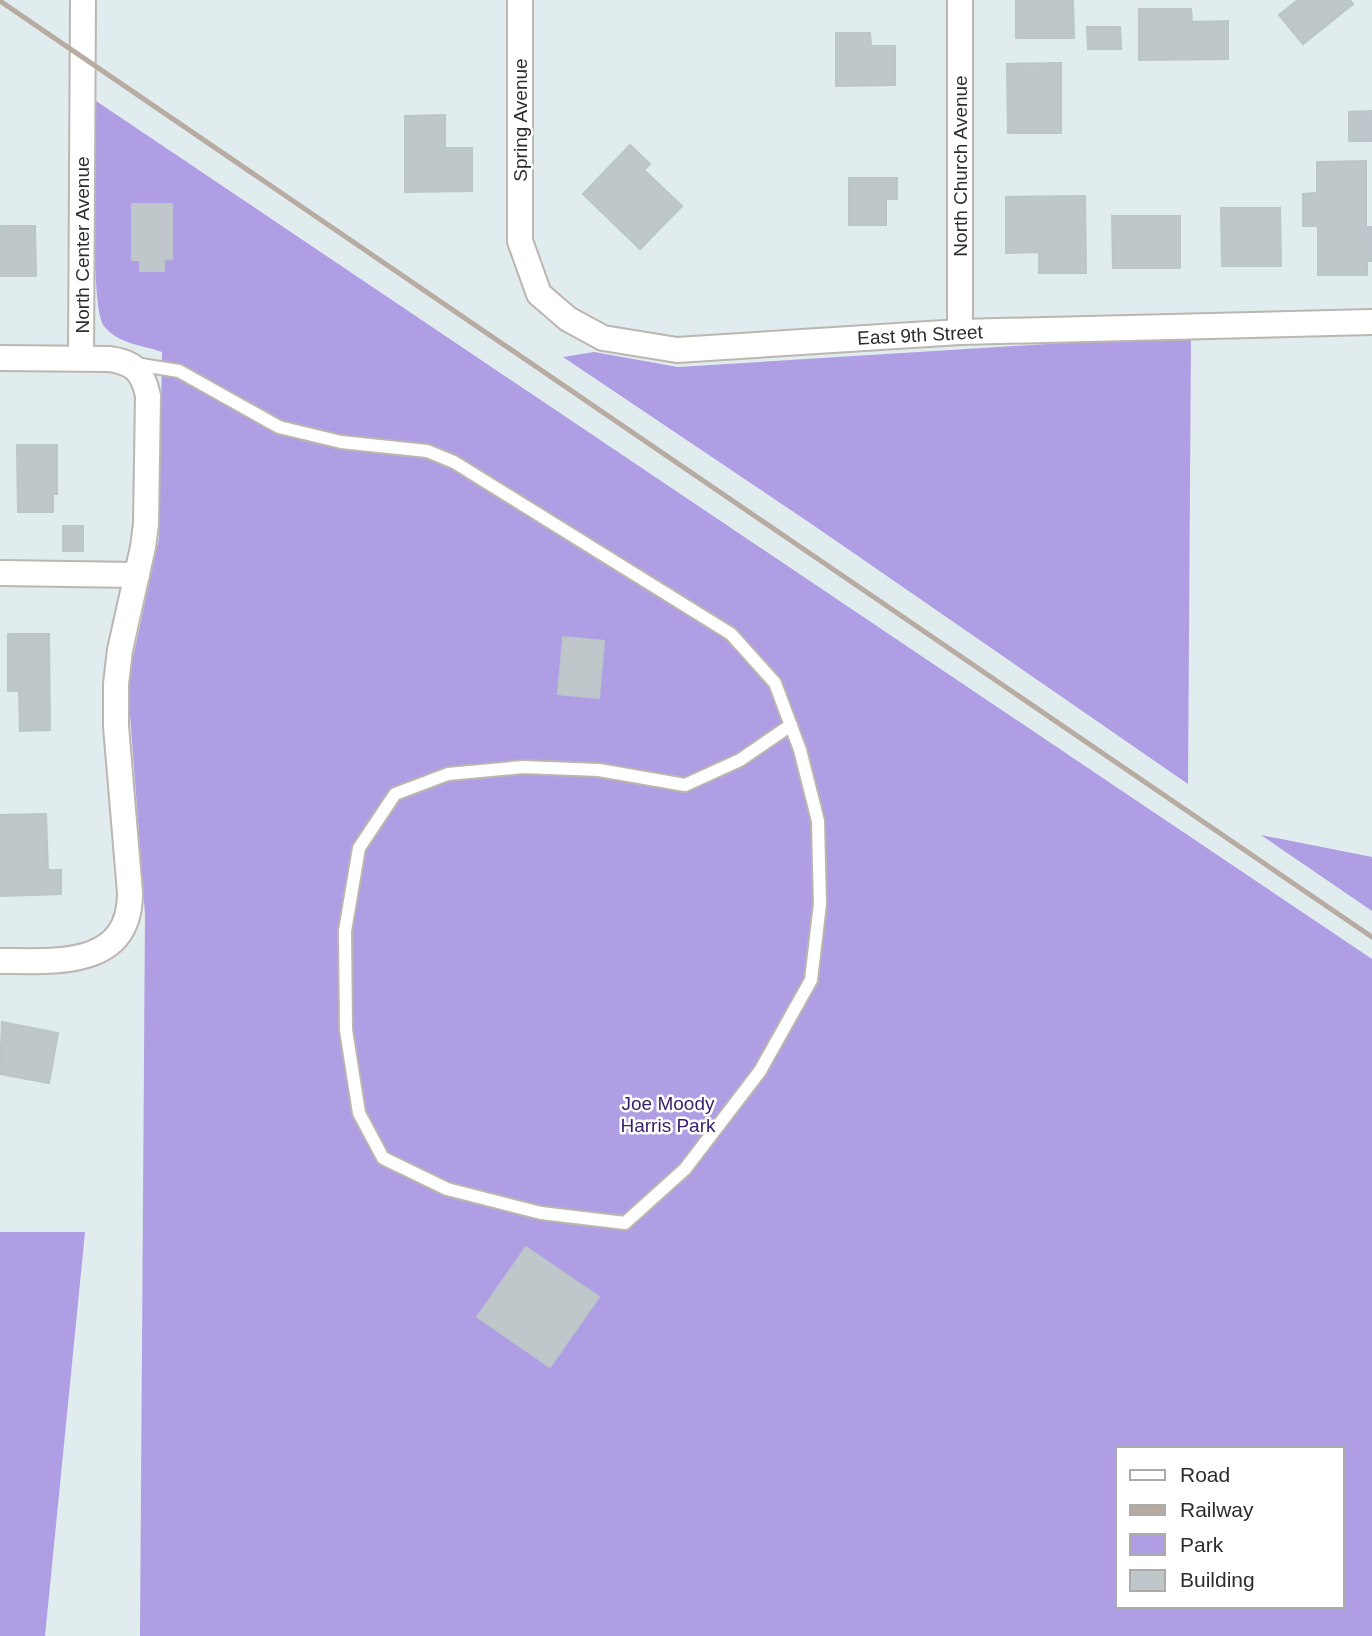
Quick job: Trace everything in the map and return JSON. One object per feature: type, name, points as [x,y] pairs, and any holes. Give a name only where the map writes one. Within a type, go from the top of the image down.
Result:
[{"type":"street","name":"North Center Avenue","points":[[83,0],[81,358],[108,359],[131,364]]},
{"type":"street","name":"Spring Avenue","points":[[520,0],[520,241]]},
{"type":"street","name":"North Church Avenue","points":[[960,0],[960,332]]},
{"type":"street","name":"East 9th Street","points":[[520,241],[539,294],[568,319],[603,338],[677,350],[960,332],[1372,322]]},
{"type":"street","points":[[0,358],[81,358]]},
{"type":"street","points":[[0,961],[81,957],[97,951],[117,937],[128,918],[130,893],[116,684],[120,650],[144,547],[148,396],[143,379],[131,364]]},
{"type":"street","points":[[0,573],[137,575]]},
{"type":"lane","points":[[131,364],[179,371],[279,427],[341,442],[427,451],[454,462],[731,634],[775,683],[800,750],[818,821],[820,904],[811,980],[760,1071],[685,1169],[625,1223],[541,1213],[447,1189],[383,1158],[359,1113],[346,1030],[345,931],[359,848],[396,794],[449,774],[523,767],[600,770],[685,785],[740,760],[790,725]]},
{"type":"green space","name":"Joe Moody Harris Park","points":[[96,101],[1372,959],[1372,1636],[140,1636],[145,914],[128,688],[159,538],[162,352],[116,337],[104,326],[99,313],[96,288]]},
{"type":"green space","points":[[1191,335],[1188,784],[813,525],[563,357],[594,352],[678,367]]},
{"type":"green space","points":[[1261,835],[1372,857],[1372,911]]},
{"type":"green space","points":[[0,1232],[85,1232],[45,1636],[0,1636]]},
{"type":"building","points":[[1016,0],[1073,0],[1074,38],[1016,38]]},
{"type":"building","points":[[1298,0],[1350,0],[1353,4],[1303,44],[1279,15]]},
{"type":"building","points":[[1139,9],[1191,9],[1192,22],[1228,21],[1228,59],[1139,60]]},
{"type":"building","points":[[1087,27],[1120,27],[1121,49],[1088,49]]},
{"type":"building","points":[[836,33],[870,33],[871,46],[895,46],[895,85],[836,86]]},
{"type":"building","points":[[1061,63],[1061,133],[1008,133],[1007,64]]},
{"type":"building","points":[[1372,111],[1372,141],[1349,141],[1349,112]]},
{"type":"building","points":[[445,115],[445,148],[472,148],[472,191],[405,192],[405,116]]},
{"type":"building","points":[[630,145],[650,164],[644,170],[682,206],[640,249],[583,194]]},
{"type":"building","points":[[1366,161],[1366,227],[1372,227],[1372,261],[1367,261],[1367,275],[1318,275],[1318,226],[1303,226],[1303,194],[1317,193],[1317,162]]},
{"type":"building","points":[[849,178],[897,178],[897,199],[886,199],[886,225],[849,225]]},
{"type":"building","points":[[1085,196],[1086,273],[1039,273],[1039,252],[1006,253],[1006,197]]},
{"type":"building","points":[[132,204],[172,204],[172,259],[164,260],[164,271],[140,271],[140,260],[132,260]]},
{"type":"building","points":[[1221,208],[1280,208],[1281,266],[1222,266]]},
{"type":"building","points":[[1112,216],[1180,216],[1180,268],[1113,268]]},
{"type":"building","points":[[0,226],[35,226],[36,276],[0,276]]},
{"type":"building","points":[[17,445],[57,445],[57,494],[53,494],[53,512],[18,512]]},
{"type":"building","points":[[63,526],[83,526],[83,551],[63,551]]},
{"type":"building","points":[[8,634],[49,634],[50,730],[20,731],[19,691],[8,691]]},
{"type":"building","points":[[563,637],[604,641],[599,698],[558,694]]},
{"type":"building","points":[[46,814],[48,870],[61,870],[61,894],[0,896],[0,815]]},
{"type":"building","points":[[2,1022],[58,1033],[49,1083],[0,1074]]},
{"type":"building","points":[[526,1247],[599,1297],[550,1367],[477,1317]]},
{"type":"railway","points":[[0,1],[1372,937]]}]
